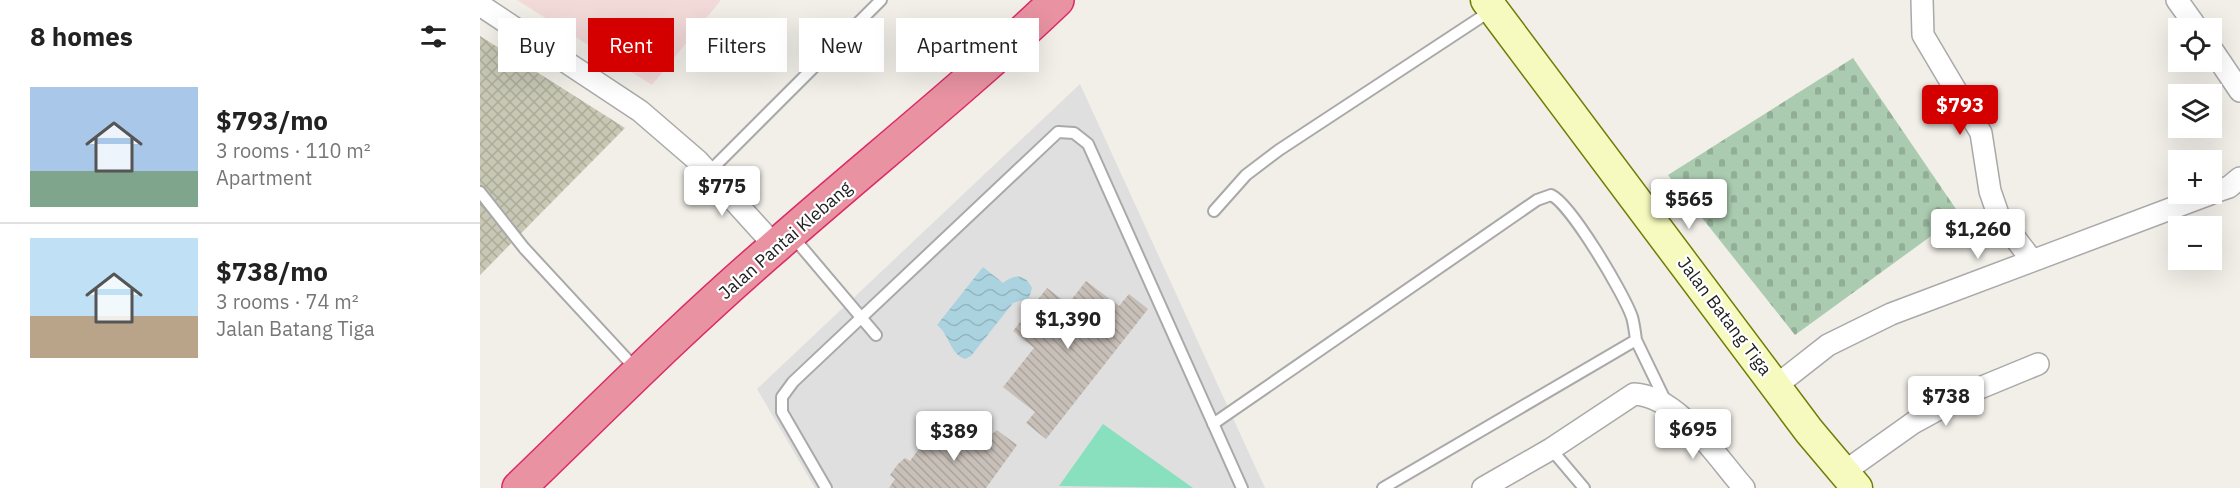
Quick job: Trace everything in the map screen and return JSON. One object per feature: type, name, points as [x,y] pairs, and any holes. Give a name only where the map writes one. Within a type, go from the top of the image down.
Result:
[{"type":"highway","name":"Jalan Pantai Klebang","points":[[519,488],[638,372],[782,240],[984,69],[1057,0]]},
{"type":"main road","name":"Jalan Batang Tiga","points":[[1489,5],[1777,385],[1809,431],[1851,480]]},
{"type":"street","points":[[1922,0],[1923,34],[1981,134],[1990,191],[1999,217],[2031,259]]},
{"type":"street","points":[[2177,0],[2190,18]]},
{"type":"street","points":[[480,5],[640,111],[782,240]]},
{"type":"street","points":[[2222,64],[2240,91]]},
{"type":"street","points":[[2222,189],[2229,187],[2240,178]]},
{"type":"street","points":[[1777,385],[1828,345],[1881,319],[2031,259],[2180,204]]},
{"type":"street","points":[[1851,480],[1913,423],[1970,392],[2038,364]]},
{"type":"street","points":[[1483,488],[1551,449],[1634,394],[1649,394],[1681,416],[1744,488]]},
{"type":"lane","points":[[703,166],[881,0]]},
{"type":"lane","points":[[1214,211],[1246,175],[1489,5]]},
{"type":"lane","points":[[826,488],[782,412],[782,397],[793,382],[1058,132],[1074,133],[1089,144],[1242,488]]},
{"type":"lane","points":[[480,192],[524,248],[638,372]]},
{"type":"lane","points":[[1213,424],[1537,200],[1551,195],[1560,199],[1573,217],[1617,288],[1631,316],[1636,340],[1668,405]]},
{"type":"lane","points":[[782,240],[876,335]]},
{"type":"lane","points":[[1383,488],[1636,340]]},
{"type":"lane","points":[[1551,449],[1584,488]]},
{"type":"shaded area","points":[[517,0],[721,0],[706,18],[686,18],[686,43],[674,58],[674,18],[588,18],[588,45],[576,37],[576,18],[546,18]]},
{"type":"shaded area","points":[[480,36],[498,47],[498,72],[537,72],[625,128],[480,275]]},
{"type":"shaded area","points":[[631,72],[663,72],[652,85]]},
{"type":"shaded area","points":[[1080,84],[1265,488],[815,488],[757,389]]},
{"type":"green space","points":[[1853,58],[1960,215],[1795,335],[1668,175]]},
{"type":"green space","points":[[1103,424],[1193,488],[1059,486]]},
{"type":"water","points":[[983,267],[1003,283],[1019,276],[1023,277],[1032,288],[1029,298],[1013,303],[971,356],[965,359],[956,353],[937,325]]},
{"type":"building","points":[[1086,281],[1119,306],[1129,294],[1148,309],[1046,439],[1026,423],[1035,412],[1003,387],[1034,348],[1013,331],[1047,288],[1068,304]]},
{"type":"building","points":[[948,421],[979,444],[997,430],[1017,445],[986,488],[889,488],[895,479],[890,475],[898,464],[905,458],[910,461],[921,446],[927,450]]}]
